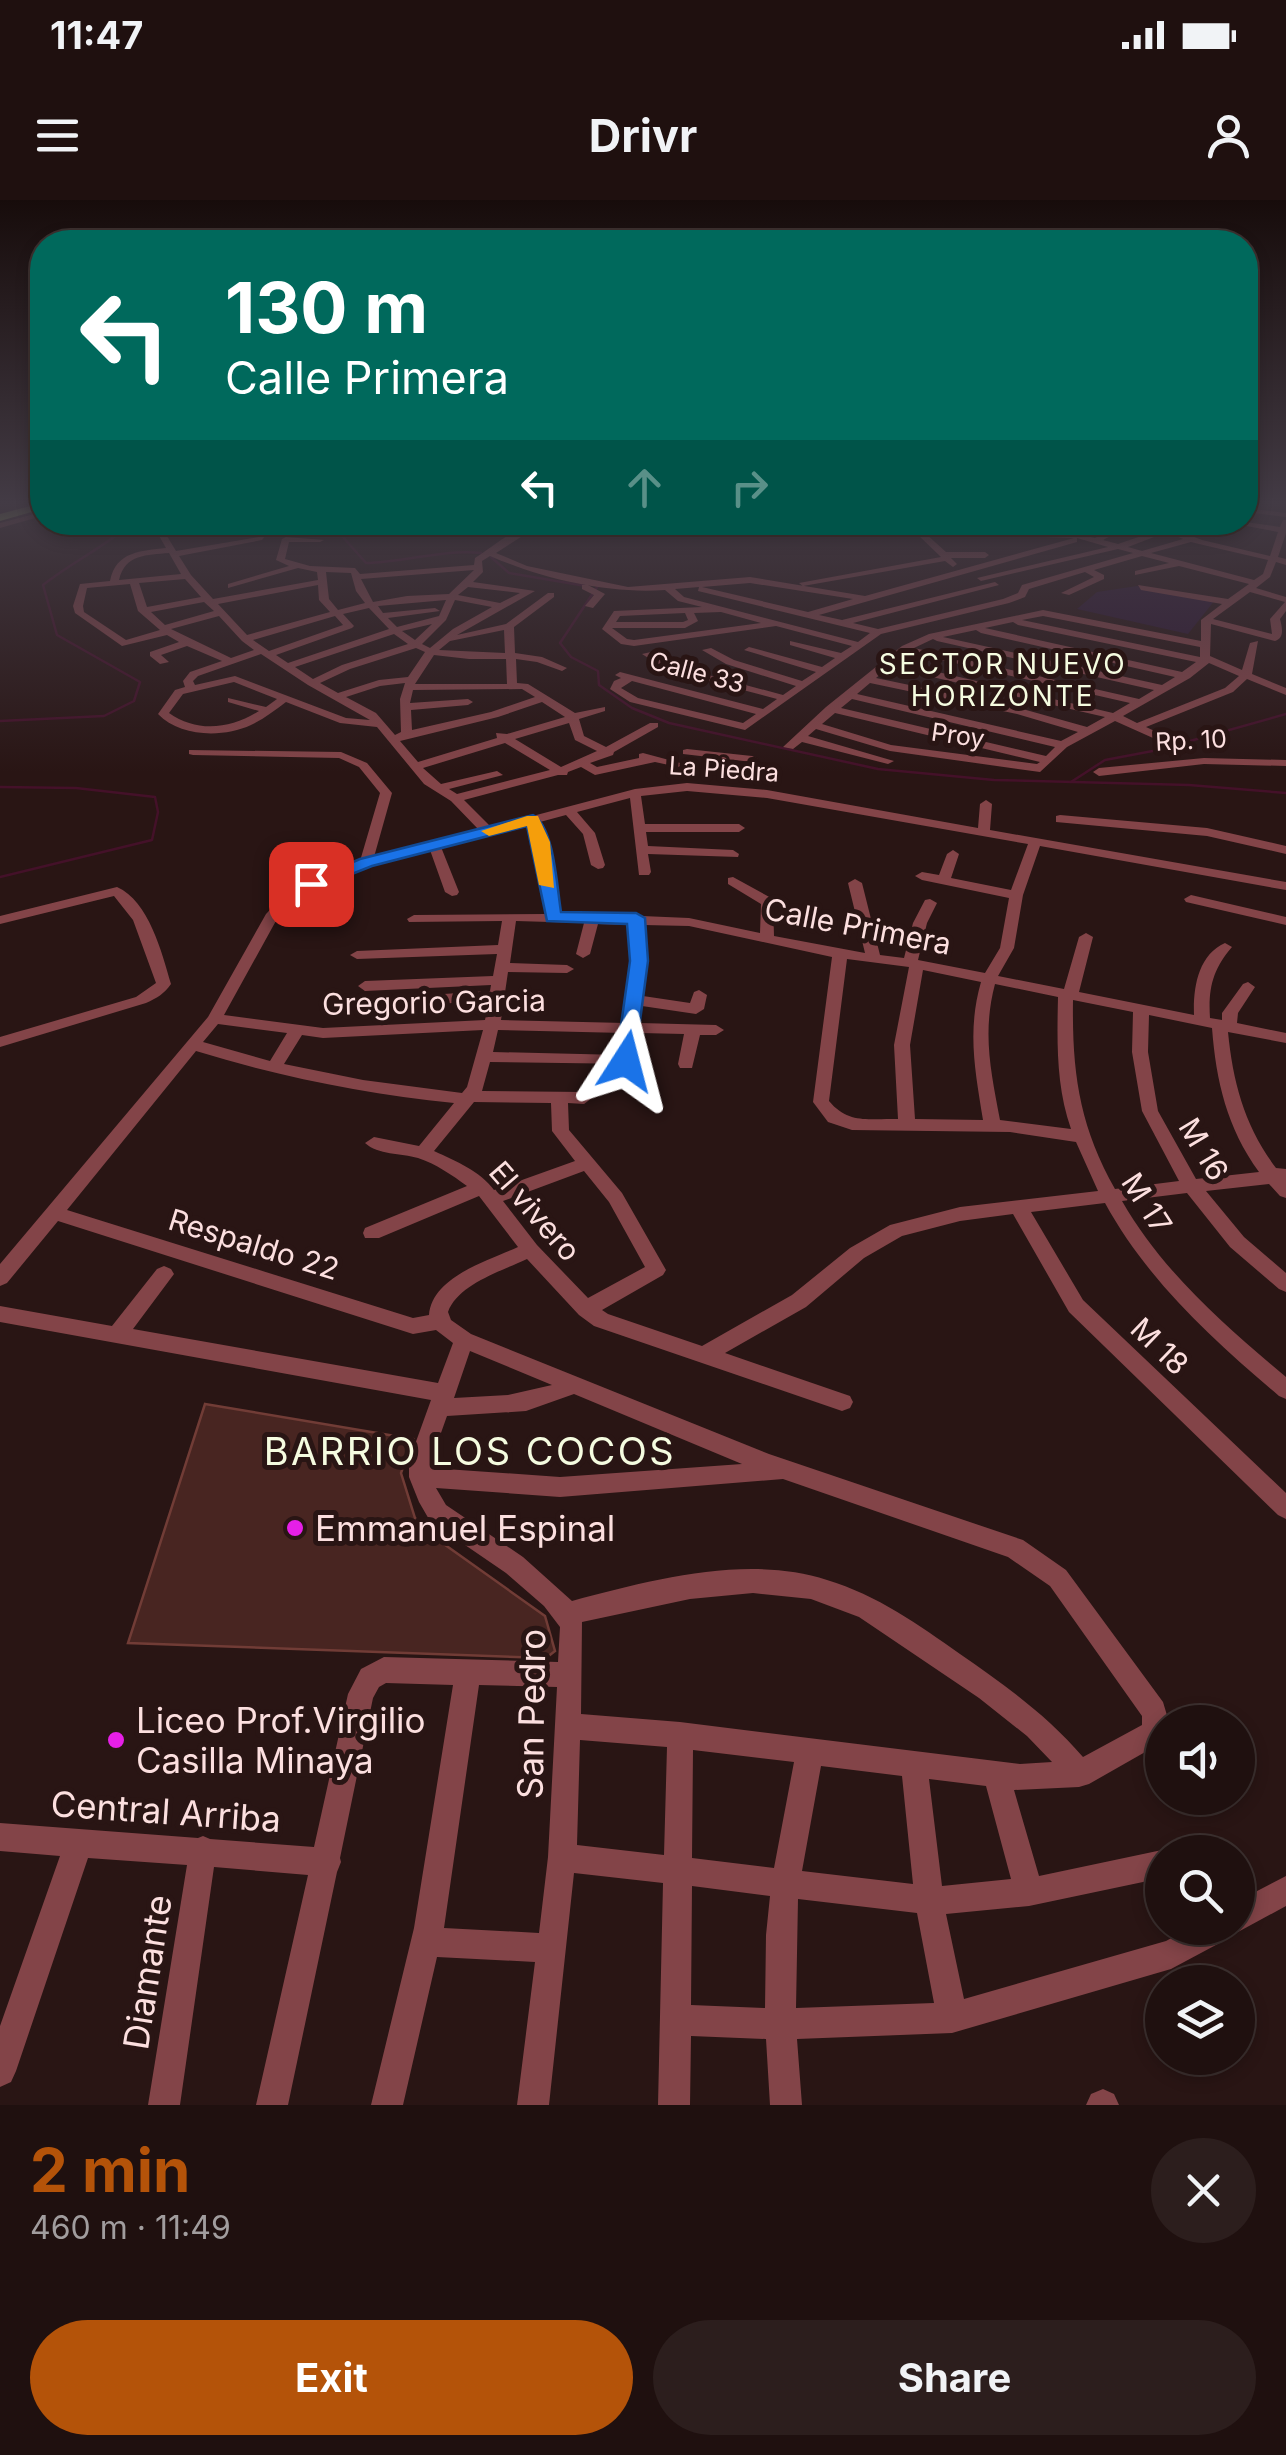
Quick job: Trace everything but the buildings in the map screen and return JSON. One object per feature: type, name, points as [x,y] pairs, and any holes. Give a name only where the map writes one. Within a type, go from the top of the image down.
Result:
[{"type":"street","points":[[81,594],[80,614],[125,644],[163,627],[254,604]]},
{"type":"street","points":[[135,594],[135,602],[163,627],[230,661]]},
{"type":"street","points":[[202,594],[245,639],[312,684],[372,714],[378,724]]},
{"type":"street","points":[[205,598],[217,594]]},
{"type":"street","points":[[143,611],[235,594]]},
{"type":"street","points":[[191,688],[188,681],[194,674],[347,628],[332,609],[326,594]]},
{"type":"street","points":[[363,594],[392,631],[428,654],[543,660],[562,668]]},
{"type":"street","points":[[312,684],[346,667],[416,645],[444,614],[454,594]]},
{"type":"street","points":[[400,737],[412,683],[428,654],[523,594]]},
{"type":"street","points":[[443,642],[509,626],[551,595],[546,594]]},
{"type":"street","points":[[590,606],[600,598],[599,594]]},
{"type":"street","points":[[672,594],[860,645]]},
{"type":"street","points":[[721,594],[878,632]]},
{"type":"street","points":[[842,594],[866,598]]},
{"type":"street","points":[[810,614],[882,594]]},
{"type":"street","points":[[922,594],[964,610]]},
{"type":"street","points":[[846,622],[956,594]]},
{"type":"street","points":[[1181,594],[1228,602]]},
{"type":"street","points":[[830,710],[1045,765],[1063,745],[1186,676],[1205,655],[1206,623],[1239,594]]},
{"type":"street","points":[[765,713],[878,632],[1022,595]]},
{"type":"street","points":[[234,629],[367,603],[452,596],[534,608]]},
{"type":"street","points":[[1206,623],[1275,638],[1275,619],[1286,603]]},
{"type":"street","points":[[245,639],[332,609]]},
{"type":"street","points":[[728,609],[615,613],[606,629],[624,642],[634,643],[778,622]]},
{"type":"street","points":[[179,612],[190,620]]},
{"type":"street","points":[[609,625],[685,625],[692,623],[688,613]]},
{"type":"street","points":[[789,747],[905,648],[932,636],[1043,613],[1205,655],[1286,692]]},
{"type":"street","points":[[380,616],[444,614]]},
{"type":"street","points":[[286,667],[444,614]]},
{"type":"street","points":[[1008,620],[1205,655]]},
{"type":"street","points":[[1206,623],[1286,652]]},
{"type":"street","points":[[509,626],[513,637],[512,686]]},
{"type":"street","points":[[971,628],[1186,676]]},
{"type":"street","points":[[932,636],[1164,689]]},
{"type":"street","points":[[164,662],[154,654],[188,642]]},
{"type":"street","points":[[1138,726],[1229,690],[1246,674],[1255,643]]},
{"type":"street","points":[[793,644],[843,657]]},
{"type":"street","points":[[905,648],[1139,702]]},
{"type":"street","points":[[707,650],[730,662],[803,685]]},
{"type":"street","points":[[749,650],[824,671]]},
{"type":"street","points":[[646,654],[671,668],[784,698]]},
{"type":"street","points":[[887,663],[1114,716],[1157,736]]},
{"type":"street","name":"Calle 33","points":[[625,676],[765,713],[745,728],[634,700],[615,689],[625,676]]},
{"type":"street","points":[[284,699],[240,726],[185,726],[164,717],[175,694],[235,679],[344,721],[378,724],[400,737],[417,766],[488,831]]},
{"type":"street","points":[[868,679],[1019,711],[1087,731]]},
{"type":"street","points":[[336,697],[379,683],[524,686],[572,716],[579,738],[611,752],[678,764]]},
{"type":"street","points":[[848,695],[1063,745]]},
{"type":"street","points":[[400,737],[480,719],[544,698]]},
{"type":"street","points":[[232,700],[266,710]]},
{"type":"street","points":[[407,707],[468,702]]},
{"type":"street","points":[[417,766],[600,709]]},
{"type":"street","points":[[480,719],[562,772]]},
{"type":"street","points":[[455,798],[584,764],[654,725]]},
{"type":"street","name":"Proy","points":[[813,725],[890,748],[1045,765]]},
{"type":"street","points":[[802,738],[888,761]]},
{"type":"street","points":[[678,764],[690,748],[752,759]]},
{"type":"street","points":[[193,752],[308,752],[341,755],[364,765],[386,793],[366,862]]},
{"type":"street","points":[[611,752],[642,792],[639,828],[644,872]]},
{"type":"street","points":[[584,764],[595,771],[652,759]]},
{"type":"street","name":"Rp. 10","points":[[1099,772],[1204,760],[1286,764]]},
{"type":"street","points":[[678,764],[687,787]]},
{"type":"street","points":[[439,788],[497,775]]},
{"type":"street","name":"La Piedra","points":[[0,1278],[214,1019],[280,904],[311,884],[366,862],[642,792],[687,787],[767,794],[1286,886]]},
{"type":"street","points":[[984,832],[986,804]]},
{"type":"street","points":[[570,810],[589,833],[598,865]]},
{"type":"street","points":[[1060,819],[1207,832],[1286,850]]},
{"type":"street","points":[[533,820],[541,842],[553,917]]},
{"type":"street","points":[[1110,852],[1114,824]]},
{"type":"street","points":[[639,828],[740,828]]},
{"type":"street","points":[[993,1126],[979,1049],[989,980],[1007,948],[1016,895],[1035,841]]},
{"type":"street","points":[[434,845],[452,892]]},
{"type":"street","points":[[642,850],[732,854]]},
{"type":"street","points":[[944,880],[952,854]]},
{"type":"street","points":[[922,876],[1016,895]]},
{"type":"street","points":[[733,881],[768,902],[766,938]]},
{"type":"street","points":[[855,883],[873,957]]},
{"type":"street","points":[[0,920],[117,892],[139,921],[164,984],[140,1000],[0,1042]]},
{"type":"street","points":[[1191,899],[1286,921]]},
{"type":"street","points":[[908,1126],[898,1067],[900,1025],[920,923],[930,903]]},
{"type":"street","points":[[423,1153],[469,1097],[484,1058],[510,917]]},
{"type":"street","name":"Calle Primera","points":[[414,919],[553,917],[689,922],[1286,1038]]},
{"type":"street","points":[[583,954],[592,918]]},
{"type":"street","points":[[484,1058],[630,1059],[639,961],[636,918]]},
{"type":"street","name":"M 17","points":[[1086,937],[1068,995],[1062,1066],[1079,1136],[1107,1196],[1140,1247],[1230,1344],[1286,1390]]},
{"type":"street","points":[[1225,947],[1215,956],[1202,981],[1217,1025],[1230,1108],[1286,1191]]},
{"type":"street","points":[[840,954],[821,1102],[834,1118],[852,1124],[993,1126],[1079,1136]]},
{"type":"street","points":[[357,956],[501,973],[538,974],[567,969]]},
{"type":"street","points":[[365,986],[501,973]]},
{"type":"street","points":[[428,1000],[501,973]]},
{"type":"street","points":[[1217,1025],[1248,987]]},
{"type":"street","points":[[636,1000],[696,1009],[699,995]]},
{"type":"street","name":"M 16","points":[[1141,1010],[1140,1052],[1150,1111],[1190,1186],[1236,1242],[1286,1284]]},
{"type":"street","name":"Gregorio Garcia","points":[[214,1019],[296,1032],[372,1033],[492,1025],[716,1030]]},
{"type":"street","points":[[686,1064],[693,1029]]},
{"type":"street","points":[[274,1068],[296,1032]]},
{"type":"street","points":[[192,1044],[274,1068],[396,1092],[584,1098]]},
{"type":"street","points":[[559,1098],[561,1132],[628,1215],[656,1270],[586,1309]]},
{"type":"street","name":"El vivero","points":[[374,1143],[423,1153],[454,1167],[488,1192],[530,1250],[586,1309],[617,1328],[842,1402]]},
{"type":"street","points":[[372,1234],[488,1192],[587,1163]]},
{"type":"street","points":[[704,1355],[798,1301],[857,1253],[896,1230],[960,1214],[1278,1176]]},
{"type":"street","name":"M 18","points":[[1018,1207],[1076,1306],[1286,1508]]},
{"type":"street","name":"Respaldo 22","points":[[52,1212],[413,1326],[438,1322]]},
{"type":"street","points":[[530,1250],[451,1290],[438,1303],[438,1322],[464,1340],[786,1470],[1015,1548],[1058,1578],[1154,1712],[1156,1724],[1152,1734],[1079,1774],[996,1774],[680,1735],[569,1726]]},
{"type":"street","points":[[117,1335],[164,1274]]},
{"type":"street","points":[[0,1314],[440,1400],[512,1405],[562,1392],[575,1384]]},
{"type":"street","points":[[464,1340],[420,1461],[420,1477],[560,1486],[786,1470]]},
{"type":"street","name":"San Pedro","points":[[420,1477],[438,1513],[550,1594],[569,1614],[569,1726],[562,1857],[532,2105]]},
{"type":"street","points":[[569,1614],[646,1592],[774,1582],[814,1588],[890,1621],[1023,1712],[1079,1774]]},
{"type":"street","points":[[272,2105],[361,1694],[370,1678],[384,1670],[570,1675]]},
{"type":"street","points":[[387,2105],[426,1942],[468,1672]]},
{"type":"street","points":[[674,2105],[680,1735]]},
{"type":"street","points":[[786,2105],[780,2024],[786,1884],[802,1812],[809,1752]]},
{"type":"street","points":[[914,1764],[929,1900],[952,2018]]},
{"type":"street","points":[[996,1774],[1029,1892]]},
{"type":"street","name":"Central Arriba","points":[[0,1837],[327,1862]]},
{"type":"street","points":[[0,2071],[79,1842]]},
{"type":"street","name":"Diamante","points":[[164,2105],[204,1850]]},
{"type":"street","points":[[562,1857],[929,1900],[1029,1892],[1145,1868]]},
{"type":"street","points":[[1255,1907],[1286,1890]]},
{"type":"street","points":[[426,1942],[553,1948]]},
{"type":"street","points":[[676,2020],[780,2024],[952,2018],[1171,1954],[1187,1945]]},
{"type":"shaded area","points":[[1095,594],[1181,594],[1215,600],[1188,634],[1077,609]]},
{"type":"waterway","points":[[0,721],[104,716],[134,701],[140,682],[57,635],[45,594]]},
{"type":"waterway","points":[[592,594],[560,643],[571,657],[598,671],[599,685],[632,708],[669,723],[878,769],[994,780],[1071,782]]},
{"type":"waterway","points":[[1071,782],[1105,760],[1158,750],[1286,714]]},
{"type":"waterway","points":[[1071,782],[1189,785],[1286,793]]},
{"type":"waterway","points":[[0,787],[76,788],[155,797],[158,812],[152,840],[0,877]]},
{"type":"slow traffic","points":[[489,831],[533,820],[548,885]]},
{"type":"place","name":"Emmanuel Espinal","points":[[295,1528]]},
{"type":"place","name":"Liceo Prof.Virgilio Casilla Minaya","points":[[116,1740]]},
{"type":"district","name":"SECTOR NUEVO HORIZONTE","points":[[1003,680]]},
{"type":"district","name":"BARRIO LOS COCOS","points":[[470,1451]]},
{"type":"route","points":[[311,884],[366,862],[533,820],[541,842],[553,917],[636,918],[639,961],[630,1059],[626,1061]]}]
